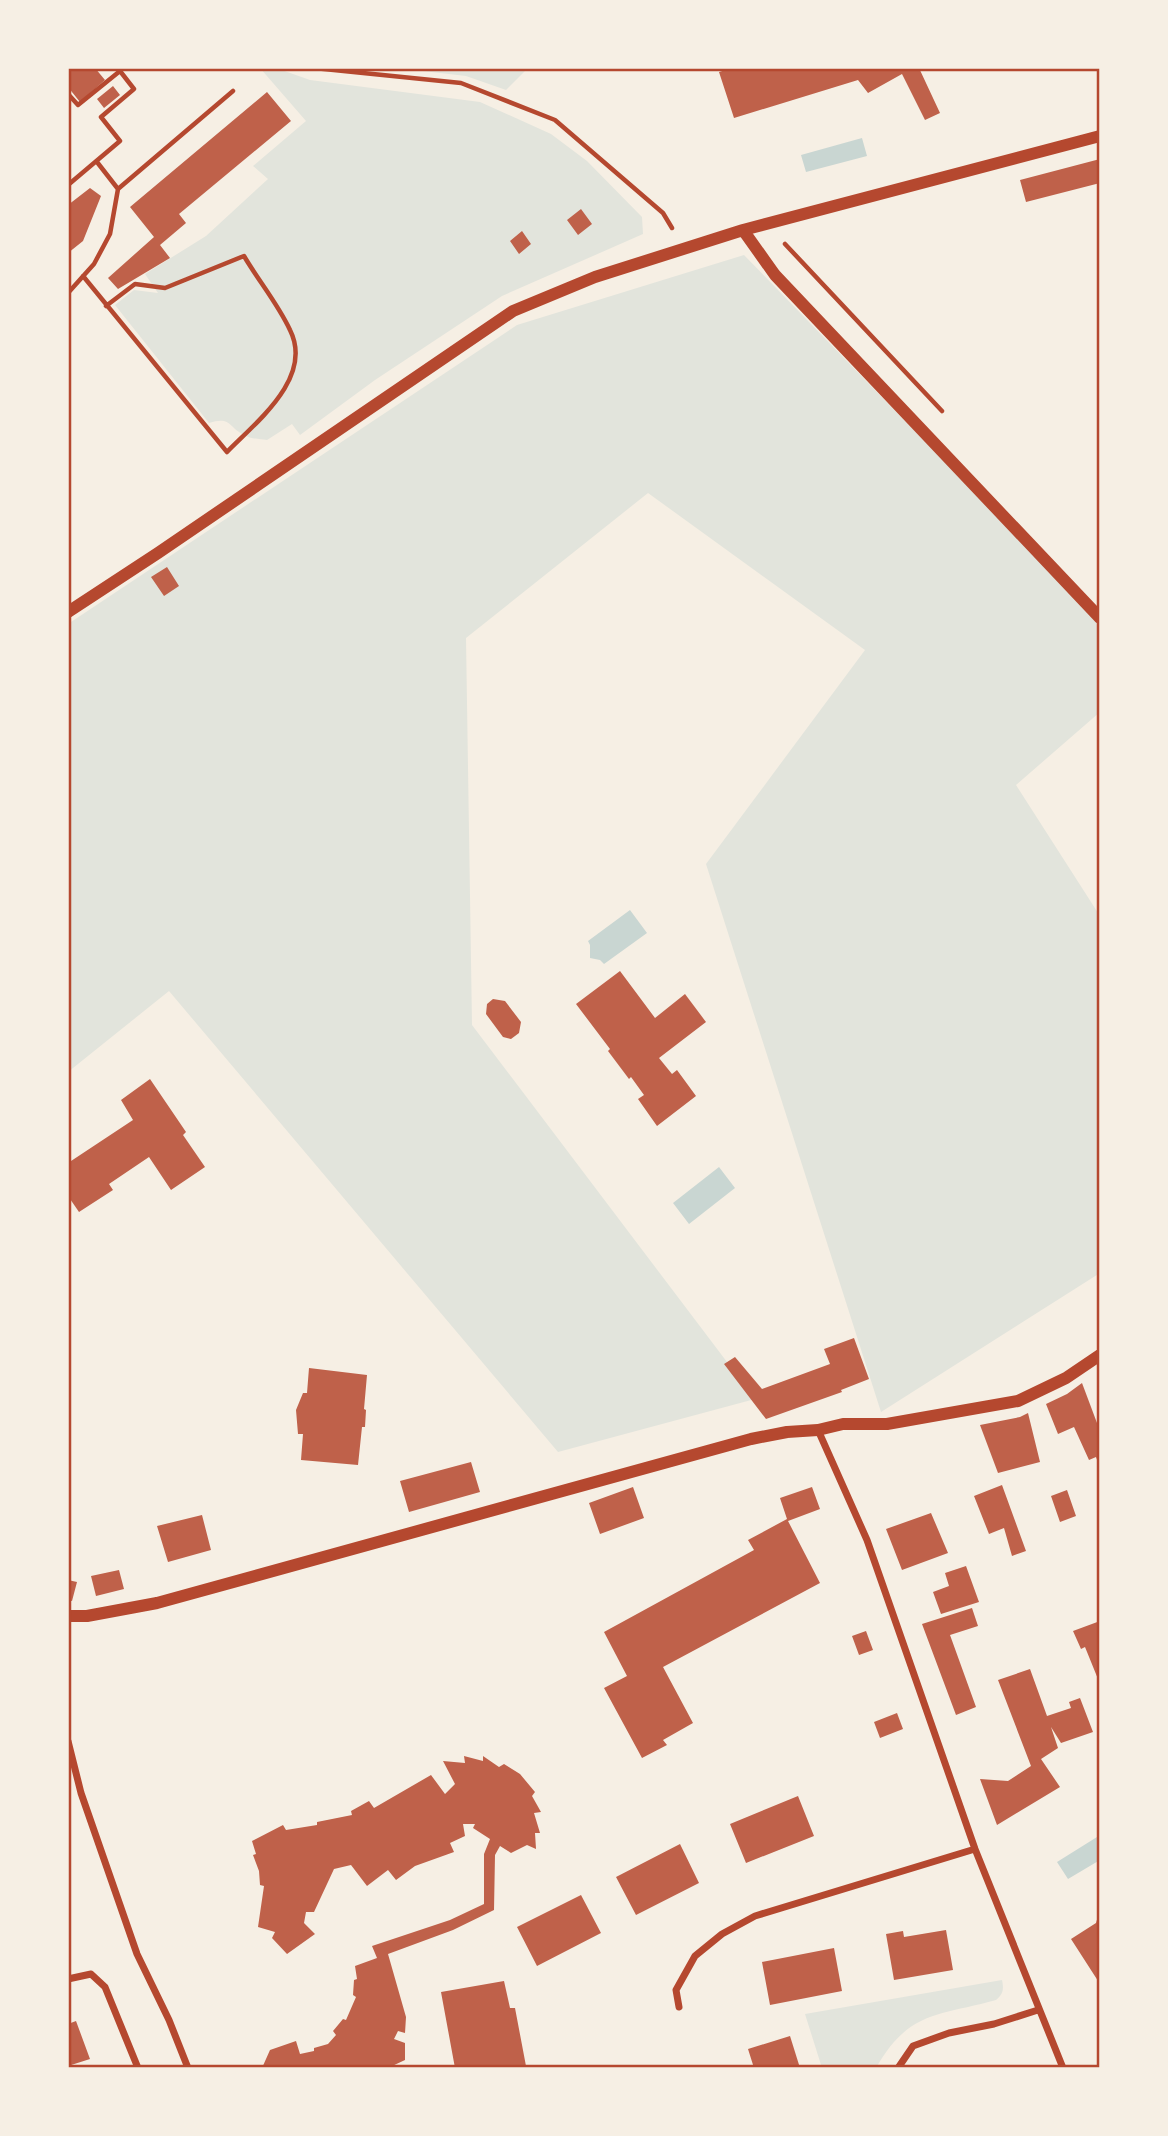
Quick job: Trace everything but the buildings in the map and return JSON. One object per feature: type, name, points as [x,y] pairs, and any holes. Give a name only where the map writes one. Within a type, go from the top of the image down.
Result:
[{"type":"street","points":[[68,612],[513,311],[596,277],[743,230],[1100,136]]},
{"type":"street","points":[[743,230],[775,275],[1100,618]]},
{"type":"street","points":[[68,1616],[157,1603],[751,1439],[843,1424],[887,1424],[1018,1401],[1066,1378],[1100,1355]]},
{"type":"street","points":[[818,1430],[867,1540],[975,1849],[1063,2068]]},
{"type":"street","points":[[68,1741],[81,1793],[137,1954],[177,2036],[188,2068]]},
{"type":"street","points":[[679,2007],[676,1990],[695,1956],[722,1934],[755,1916],[975,1849]]},
{"type":"street","points":[[68,1979],[90,1974],[104,1987],[138,2068]]},
{"type":"street","points":[[898,2068],[913,2046],[949,2033],[994,2024],[1038,2010]]},
{"type":"path","points":[[314,68],[461,83],[555,120],[663,213],[676,233]]},
{"type":"path","points":[[68,94],[78,105],[120,71],[134,89],[101,117],[121,141],[68,185]]},
{"type":"path","points":[[68,293],[94,264],[110,234],[118,189],[233,91]]},
{"type":"path","points":[[97,162],[118,189]]},
{"type":"path","points":[[83,276],[106,306],[227,452],[274,404],[293,372],[296,355],[290,329],[244,256],[165,288],[135,284],[106,306]]},
{"type":"shaded area","points":[[260,68],[276,68],[310,80],[480,102],[551,134],[587,161],[642,217],[643,234],[502,296],[375,380],[300,435],[292,424],[267,440],[247,436],[226,422],[209,423],[115,305],[134,290],[158,293],[145,274],[206,236],[268,179],[253,166],[306,121]]},
{"type":"shaded area","points":[[397,68],[528,68],[506,90],[466,76]]},
{"type":"shaded area","points":[[862,138],[867,156],[806,172],[801,155]]},
{"type":"shaded area","points":[[744,255],[1100,622],[1100,712],[1016,785],[1100,916],[1100,1273],[881,1412],[706,864],[865,650],[648,493],[466,638],[472,1025],[755,1399],[558,1452],[169,991],[68,1072],[68,624],[517,325]]},
{"type":"shaded area","points":[[630,910],[647,933],[604,964],[600,960],[590,958],[588,941]]},
{"type":"shaded area","points":[[719,1167],[735,1188],[689,1224],[673,1203]]},
{"type":"shaded area","points":[[1097,1837],[1100,1841],[1100,1860],[1068,1879],[1057,1862]]},
{"type":"shaded area","points":[[1002,1980],[1002,1992],[996,2000],[942,2013],[913,2025],[888,2049],[876,2068],[822,2068],[805,2014]]}]
